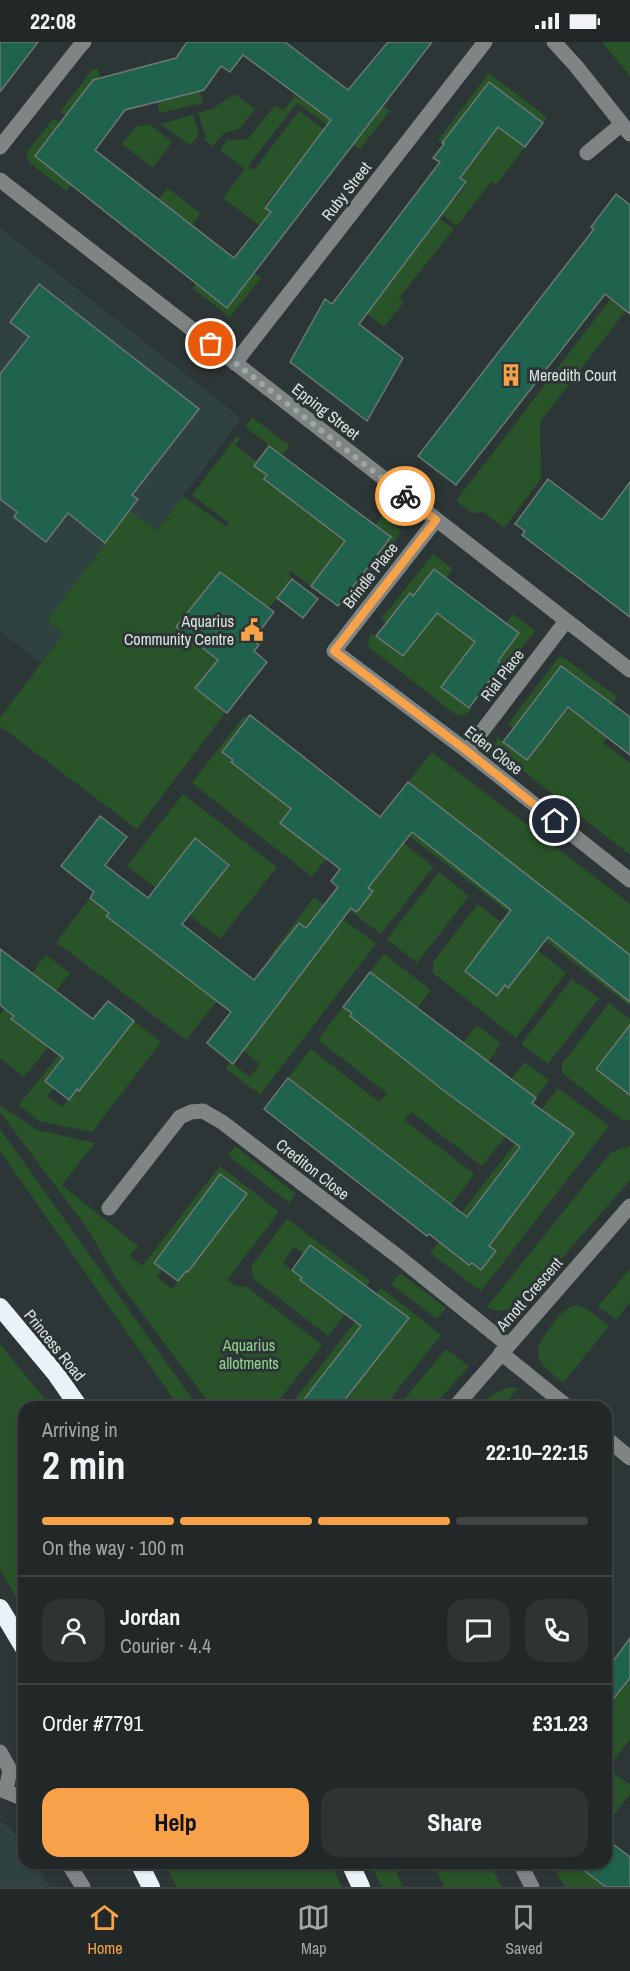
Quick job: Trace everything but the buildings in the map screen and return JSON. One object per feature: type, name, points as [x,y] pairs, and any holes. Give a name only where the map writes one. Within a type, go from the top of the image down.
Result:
[{"type":"highway","name":"Princess Road","points":[[0,1307],[56,1374],[75,1401]]},
{"type":"highway","points":[[0,1608],[18,1638]]},
{"type":"highway","points":[[142,1869],[151,1887]]},
{"type":"highway","points":[[353,1869],[361,1887]]},
{"type":"street","points":[[0,147],[84,42]]},
{"type":"street","name":"Ruby Street","points":[[236,363],[485,42]]},
{"type":"street","points":[[554,42],[626,129],[586,153]]},
{"type":"street","name":"Epping Street","points":[[0,180],[630,670]]},
{"type":"street","name":"Brindle Place","points":[[334,651],[436,520]]},
{"type":"street","name":"Rial Place","points":[[467,751],[566,621]]},
{"type":"street","name":"Eden Close","points":[[334,651],[467,751],[630,880]]},
{"type":"street","name":"Crediton Close","points":[[109,1208],[180,1118],[190,1112],[203,1112],[238,1134],[400,1258],[504,1349]]},
{"type":"street","name":"Arnott Crescent","points":[[460,1401],[630,1206]]},
{"type":"street","points":[[504,1349],[561,1401]]},
{"type":"street","points":[[612,1443],[630,1458]]},
{"type":"street","points":[[0,1752],[10,1770],[3,1789],[18,1796]]},
{"type":"street","points":[[72,1869],[83,1887]]},
{"type":"street","points":[[523,1869],[532,1887]]},
{"type":"shaded area","points":[[0,228],[241,418],[157,531],[130,511],[47,622],[63,634],[41,663],[0,631]]},
{"type":"shaded area","points":[[0,1821],[11,1829],[18,1839],[18,1869],[38,1869],[50,1887],[0,1887]]},
{"type":"green space","points":[[602,42],[630,42],[630,76]]},
{"type":"green space","points":[[98,68],[100,78],[93,80],[66,116],[60,112],[91,71]]},
{"type":"green space","points":[[323,70],[352,92],[334,130],[297,103],[248,166],[254,170],[299,111],[324,129],[311,147],[318,152],[307,165],[300,160],[288,177],[295,182],[285,194],[277,189],[264,206],[271,212],[260,226],[223,198],[245,169],[220,150],[227,140],[248,139],[275,105],[283,111],[295,96],[300,99]]},
{"type":"green space","points":[[489,73],[547,117],[543,123],[489,82],[442,143],[438,140]]},
{"type":"green space","points":[[199,91],[203,103],[160,113],[157,102]]},
{"type":"green space","points":[[235,94],[255,109],[239,129],[224,133],[213,146],[204,140],[206,137],[198,113],[212,109]]},
{"type":"green space","points":[[383,106],[390,111],[360,149],[353,145]]},
{"type":"green space","points":[[193,115],[199,135],[190,145],[160,124]]},
{"type":"green space","points":[[54,118],[60,123],[35,156],[71,185],[66,191],[29,162],[26,153]]},
{"type":"green space","points":[[149,124],[172,142],[153,168],[122,144],[135,127]]},
{"type":"green space","points":[[501,124],[525,147],[496,185],[491,182],[457,226],[436,210],[446,196],[454,201],[467,184],[460,178]]},
{"type":"green space","points":[[168,188],[200,213],[192,225],[159,199]]},
{"type":"green space","points":[[439,218],[454,229],[399,298],[404,302],[384,327],[340,293],[343,290],[362,304],[402,266],[416,249],[418,231],[425,236]]},
{"type":"green space","points":[[254,273],[261,278],[230,317],[192,288],[196,283],[227,308]]},
{"type":"green space","points":[[621,285],[630,305],[540,422],[541,479],[504,528],[483,512],[472,513],[456,501]]},
{"type":"green space","points":[[252,417],[290,446],[282,455],[245,427]]},
{"type":"green space","points":[[237,436],[240,439],[235,445],[257,462],[254,466],[267,475],[264,480],[281,492],[286,486],[315,508],[310,515],[345,541],[311,586],[290,571],[292,579],[269,608],[220,572],[177,626],[218,660],[196,688],[226,712],[137,829],[0,726],[0,718],[63,634],[47,621],[130,511],[157,531],[183,496],[227,527],[229,523],[192,495]]},
{"type":"green space","points":[[382,516],[402,531],[353,594],[349,591],[375,526]]},
{"type":"green space","points":[[433,554],[453,569],[446,578],[434,569],[413,596],[410,593],[386,623],[381,619]]},
{"type":"green space","points":[[437,613],[476,642],[441,687],[471,710],[464,716],[455,714],[370,648],[368,643],[371,633],[403,656]]},
{"type":"green space","points":[[513,614],[535,631],[483,698],[479,695],[502,665],[498,661],[519,633],[506,623]]},
{"type":"green space","points":[[563,657],[617,697],[612,704],[561,666],[513,728],[508,724],[558,658]]},
{"type":"green space","points":[[569,705],[609,735],[603,743],[630,763],[630,855],[498,751],[495,746],[497,737],[527,760]]},
{"type":"green space","points":[[244,716],[248,719],[222,752],[233,760],[231,762],[291,808],[280,823],[304,841],[317,825],[336,846],[312,877],[192,783]]},
{"type":"green space","points":[[432,752],[630,904],[630,959],[609,940],[585,924],[587,921],[571,909],[568,912],[408,782]]},
{"type":"green space","points":[[183,794],[277,867],[220,939],[189,915],[229,864],[195,838],[156,888],[127,866]]},
{"type":"green space","points":[[385,811],[412,832],[419,823],[417,836],[508,907],[548,923],[548,938],[630,1001],[630,1006],[382,815]]},
{"type":"green space","points":[[404,843],[433,867],[381,934],[349,910],[351,907],[357,912],[373,892],[368,888]]},
{"type":"green space","points":[[439,872],[469,896],[417,963],[387,939]]},
{"type":"green space","points":[[314,897],[376,944],[260,1095],[225,1068],[230,1062],[250,1077],[260,1064],[241,1049],[265,1019],[267,1020],[277,1007],[274,1005],[325,943],[299,923],[281,946],[283,961],[272,953]]},
{"type":"green space","points":[[90,898],[109,913],[107,916],[217,1001],[186,1040],[56,942]]},
{"type":"green space","points":[[478,904],[502,923],[497,995],[505,985],[508,988],[537,950],[566,973],[516,1038],[433,973],[433,962]]},
{"type":"green space","points":[[384,954],[431,990],[417,1008],[370,972]]},
{"type":"green space","points":[[46,955],[70,973],[56,991],[32,973]]},
{"type":"green space","points":[[572,979],[599,998],[548,1064],[521,1044]]},
{"type":"green space","points":[[609,1003],[630,1019],[630,1025],[596,1069],[628,1094],[630,1092],[630,1120],[622,1120],[562,1073],[562,1064]]},
{"type":"green space","points":[[343,1007],[352,1013],[350,1017],[364,1028],[367,1024],[443,1090],[506,1136],[482,1166],[411,1112],[404,1120],[474,1174],[449,1208],[442,1198],[288,1078],[311,1049],[379,1102],[387,1093],[318,1040]]},
{"type":"green space","points":[[5,1008],[14,1016],[11,1019],[48,1047],[24,1077],[0,1058],[0,1014]]},
{"type":"green space","points":[[134,1021],[161,1042],[92,1132],[39,1121],[19,1105],[85,1022],[45,1081],[54,1088],[47,1096],[62,1107],[77,1089],[79,1090]]},
{"type":"green space","points":[[477,1025],[501,1044],[488,1062],[463,1043]]},
{"type":"green space","points":[[525,1062],[549,1080],[536,1098],[511,1079]]},
{"type":"green space","points":[[558,1088],[609,1126],[481,1291],[430,1253]],"holes":[[[546,1113],[573,1133],[488,1245],[495,1251],[481,1270],[472,1263],[469,1265],[452,1252],[452,1237]]]},
{"type":"green space","name":"Aquarius allotments","points":[[0,1105],[37,1130],[95,1143],[62,1185],[138,1246],[130,1256],[142,1266],[220,1166],[279,1212],[227,1280],[235,1286],[247,1287],[322,1345],[279,1401],[208,1401],[116,1278],[87,1228],[0,1112]],"holes":[[[220,1174],[247,1195],[220,1225],[222,1227],[195,1257],[198,1260],[172,1289],[157,1277],[163,1269],[154,1262],[196,1207],[211,1204],[202,1197]]]},
{"type":"green space","points":[[0,1129],[194,1401],[175,1401],[0,1151]]},
{"type":"green space","points":[[235,1146],[296,1194],[289,1203],[228,1155]]},
{"type":"green space","points":[[630,1146],[630,1180],[523,1303],[505,1310],[486,1308],[611,1152]]},
{"type":"green space","points":[[287,1219],[370,1281],[366,1287],[310,1245],[303,1253],[294,1247],[283,1263],[302,1278],[300,1280],[345,1314],[328,1336],[253,1278],[251,1267]]},
{"type":"green space","points":[[630,1269],[630,1302],[616,1320],[598,1306]]},
{"type":"green space","points":[[400,1273],[446,1308],[437,1319],[391,1284]]},
{"type":"green space","points":[[381,1288],[441,1335],[389,1401],[341,1401],[408,1318],[383,1298],[315,1385],[316,1400],[307,1394],[302,1401],[294,1401]]},
{"type":"green space","points":[[577,1305],[587,1309],[609,1326],[563,1383],[542,1363],[538,1351],[545,1335],[560,1315]]},
{"type":"green space","points":[[0,1344],[46,1401],[18,1401],[18,1600],[0,1569]]},
{"type":"green space","points":[[446,1349],[469,1366],[438,1401],[403,1401]]},
{"type":"green space","points":[[518,1388],[507,1401],[485,1401],[494,1394],[502,1390]]},
{"type":"green space","points":[[630,1673],[630,1739],[612,1762],[612,1699],[626,1682]]},
{"type":"green space","points":[[614,1773],[630,1785],[630,1794],[615,1814],[612,1812],[612,1776]]},
{"type":"green space","points":[[167,1869],[334,1869],[342,1887],[177,1887]]},
{"type":"green space","points":[[373,1869],[395,1869],[403,1887],[382,1887]]},
{"type":"green space","points":[[436,1869],[492,1869],[502,1887],[444,1887]]},
{"type":"green space","points":[[558,1869],[585,1869],[614,1887],[565,1887],[556,1872]]},
{"type":"way so far","points":[[211,344],[405,496]]},
{"type":"place","name":"Meredith Court","points":[[511,375]]},
{"type":"place","name":"Aquarius Community Centre","points":[[252,630]]},
{"type":"route","points":[[405,496],[436,520],[334,651],[467,751],[555,821]]}]
